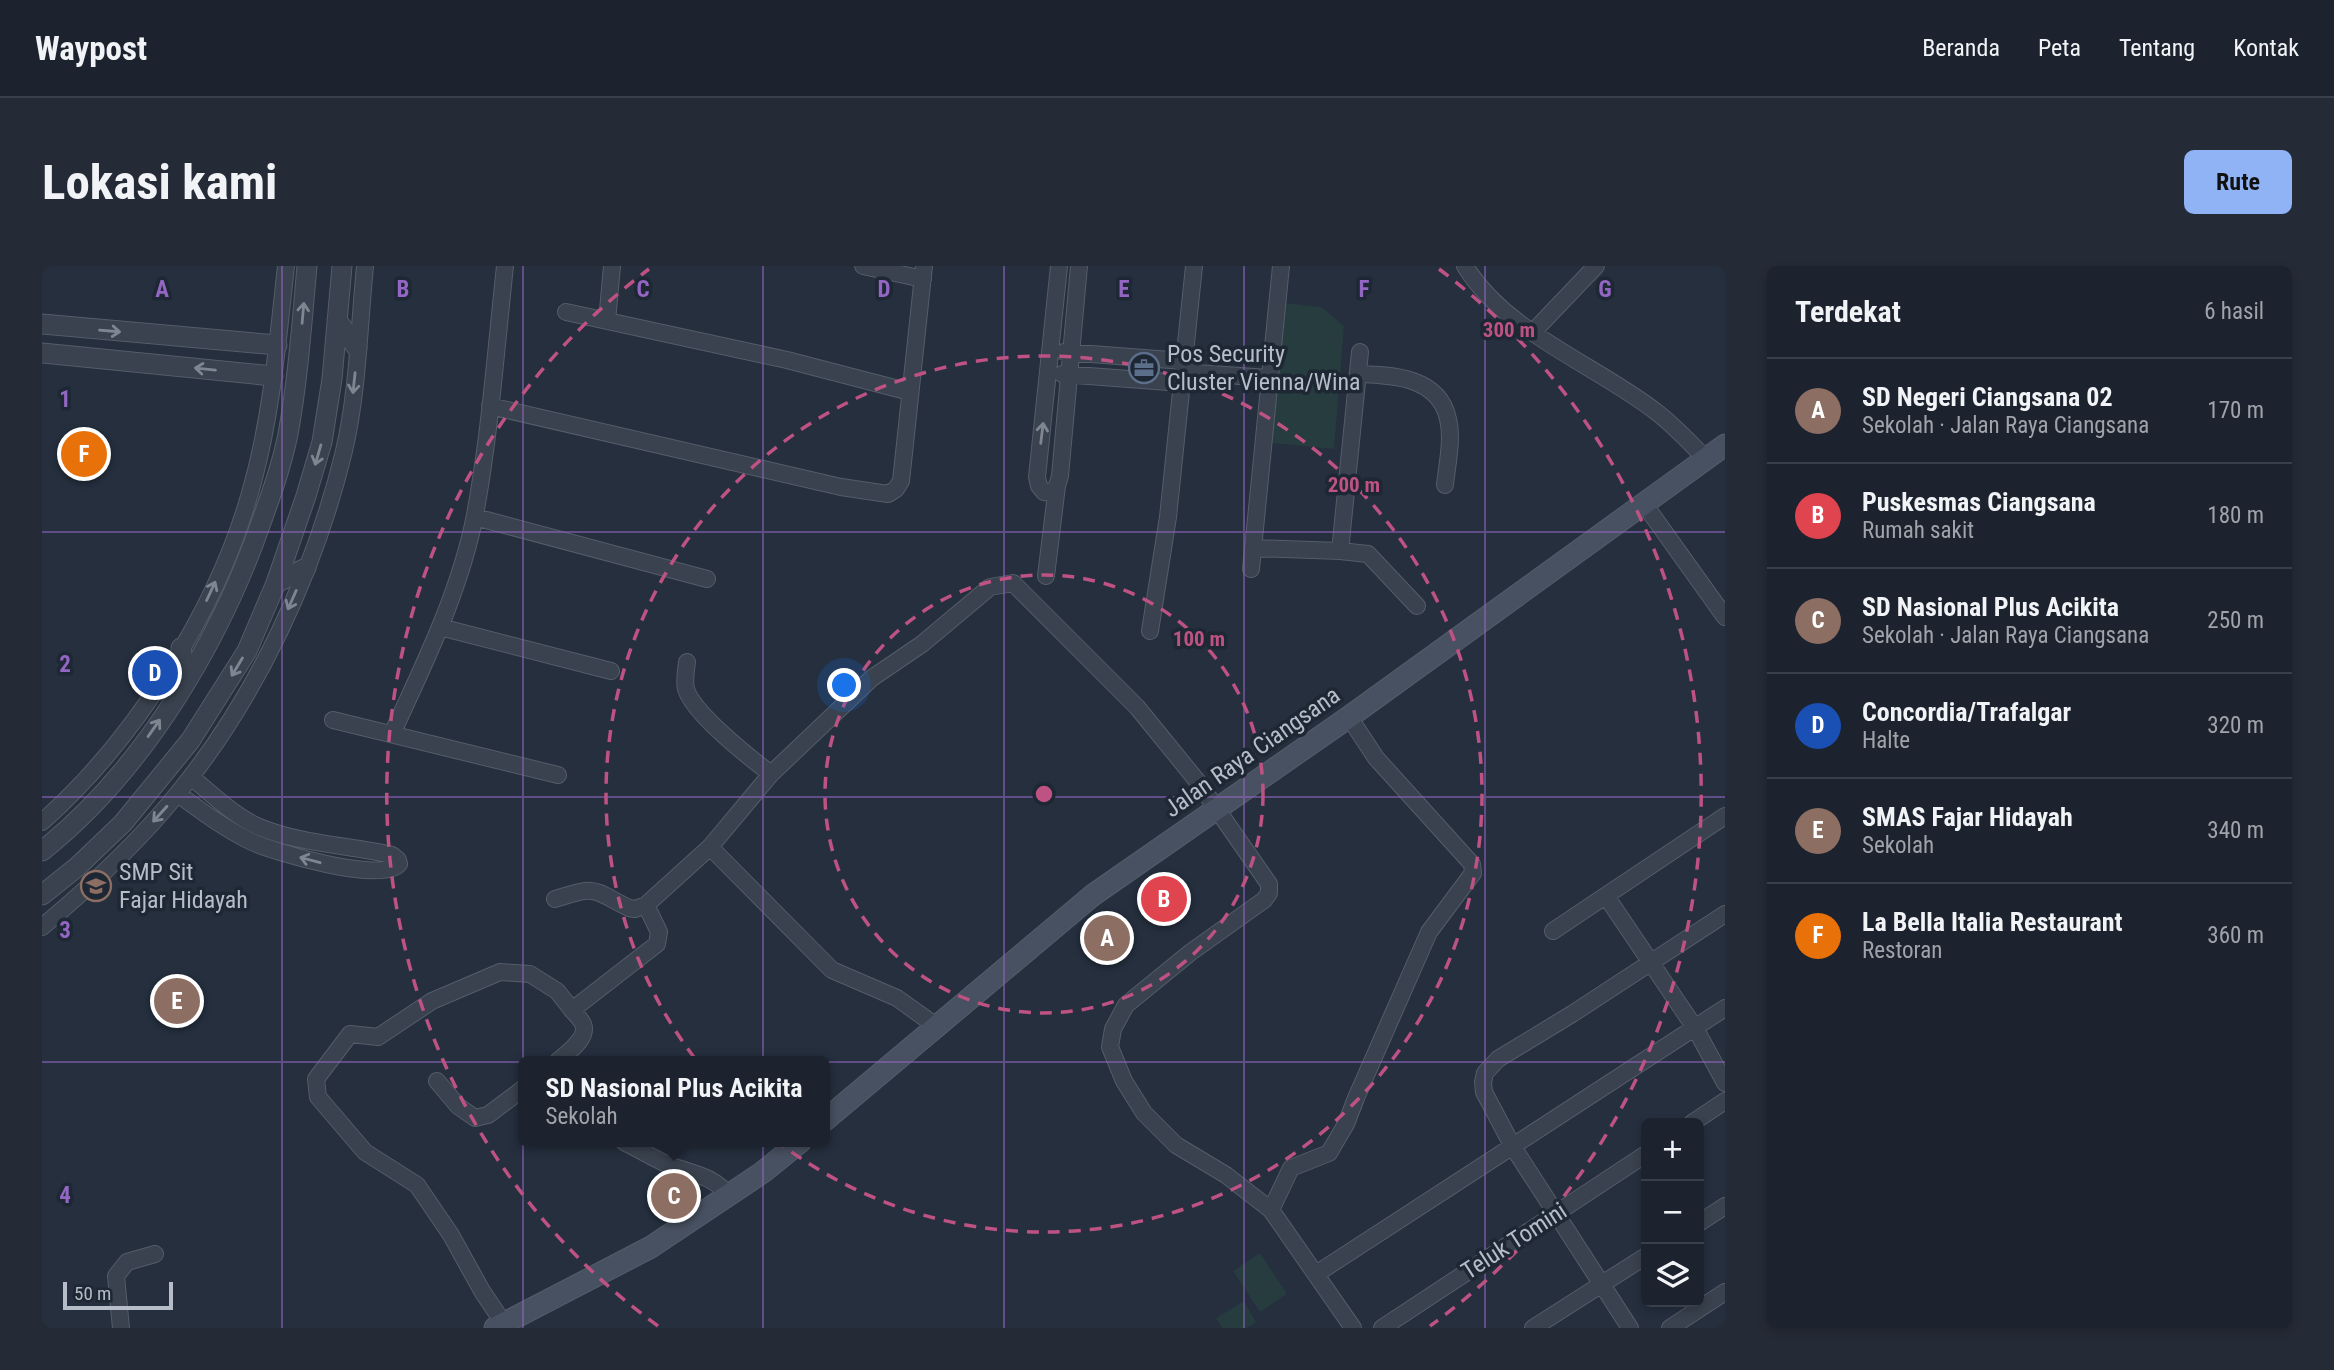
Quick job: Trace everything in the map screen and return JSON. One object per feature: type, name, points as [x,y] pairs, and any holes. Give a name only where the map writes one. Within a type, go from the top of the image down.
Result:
[{"type":"main road","name":"Jalan Raya Ciangsana","points":[[830,1116],[1093,895],[1349,717],[1725,445]]},
{"type":"main road","points":[[500,1326],[651,1247],[763,1172],[794,1147]]},
{"type":"street","points":[[42,822],[75,792],[112,750],[148,702],[197,622],[225,562],[253,482],[273,376],[286,266]]},
{"type":"street","points":[[42,851],[98,799],[137,752],[186,682],[216,632],[244,571],[274,487],[288,436],[297,378],[307,266]]},
{"type":"street","points":[[42,895],[77,867],[123,823],[219,698],[247,651],[276,583],[306,496],[321,442],[332,379],[342,266]]},
{"type":"street","points":[[42,928],[92,885],[178,794],[237,711],[265,660],[306,568],[330,503],[344,448],[365,266]]},
{"type":"street","points":[[392,734],[452,597],[475,517],[505,266]]},
{"type":"street","points":[[607,321],[612,266]]},
{"type":"street","points":[[490,406],[841,487],[888,494],[896,489],[901,481],[924,273],[863,266]]},
{"type":"street","points":[[1057,486],[1051,493],[1044,492],[1037,477],[1059,266]]},
{"type":"street","points":[[1046,576],[1071,375],[1079,266]]},
{"type":"street","points":[[1150,631],[1189,378],[1184,360],[1194,266]]},
{"type":"street","points":[[1251,569],[1281,266]]},
{"type":"street","points":[[1465,266],[1497,304],[1533,332],[1656,411],[1706,459]]},
{"type":"street","points":[[1533,332],[1596,266]]},
{"type":"street","points":[[566,312],[787,360],[910,392]]},
{"type":"street","points":[[337,320],[357,348]]},
{"type":"street","points":[[42,324],[277,345]]},
{"type":"street","points":[[1051,351],[1184,360]]},
{"type":"street","points":[[1340,551],[1360,352]]},
{"type":"street","points":[[42,353],[273,376]]},
{"type":"street","points":[[1049,374],[1269,378]]},
{"type":"street","points":[[1358,374],[1395,375],[1421,383],[1437,398],[1448,420],[1445,485]]},
{"type":"street","points":[[1645,505],[1725,617]]},
{"type":"street","points":[[475,517],[707,579]]},
{"type":"street","points":[[1253,548],[1368,554],[1417,606]]},
{"type":"street","points":[[276,583],[306,568]]},
{"type":"street","points":[[555,899],[583,890],[594,890],[629,908],[646,905],[710,847],[771,774],[872,678],[922,645],[989,587],[1013,583],[1137,707],[1218,809],[1269,884],[1269,893],[1264,900],[1191,952],[1126,1005],[1113,1029],[1110,1047],[1124,1081],[1144,1112],[1176,1145],[1226,1175],[1271,1210],[1353,1328]]},
{"type":"street","points":[[440,627],[611,671]]},
{"type":"street","points":[[181,648],[186,682]]},
{"type":"street","points":[[687,662],[685,687],[691,700],[730,741],[771,774]]},
{"type":"street","points":[[1271,1210],[1291,1168],[1329,1153],[1346,1124],[1429,932],[1473,873],[1472,864],[1376,758],[1349,717]]},
{"type":"street","points":[[333,720],[558,775]]},
{"type":"street","points":[[137,752],[163,774]]},
{"type":"street","points":[[178,794],[225,827],[265,847],[331,865],[354,868],[385,871],[396,868],[399,864],[392,855],[326,844],[256,825],[233,812],[191,777]]},
{"type":"street","points":[[1553,931],[1725,816]]},
{"type":"street","points":[[710,847],[832,970],[897,998],[936,1026]]},
{"type":"street","points":[[77,867],[92,885]]},
{"type":"street","points":[[1606,896],[1695,1028],[1725,1083]]},
{"type":"street","points":[[572,1010],[657,944],[659,932],[646,905]]},
{"type":"street","points":[[1630,1328],[1513,1147],[1484,1092],[1483,1082],[1491,1065],[1725,914]]},
{"type":"street","points":[[500,1326],[451,1235],[417,1185],[365,1152],[318,1097],[316,1079],[350,1034],[378,1037],[432,1001],[500,972],[530,974],[557,991],[583,1024],[584,1032],[579,1041],[563,1056]]},
{"type":"street","points":[[1316,1274],[1398,1218],[1513,1147],[1725,1008]]},
{"type":"street","points":[[437,1081],[458,1106],[475,1118],[488,1115],[518,1092]]},
{"type":"street","points":[[1700,1118],[1725,1101]]},
{"type":"street","points":[[634,1147],[667,1164],[704,1177],[723,1188],[728,1196]]},
{"type":"street","name":"Teluk Tomini","points":[[1381,1328],[1641,1157]]},
{"type":"street","points":[[1704,1220],[1725,1206]]},
{"type":"street","points":[[121,1328],[116,1276],[127,1262],[155,1254]]},
{"type":"street","points":[[1533,1328],[1641,1259]]},
{"type":"street","points":[[1670,1328],[1725,1292]]},
{"type":"green space","points":[[1275,302],[1321,307],[1344,326],[1334,449],[1261,442]]},
{"type":"green space","points":[[1260,1253],[1287,1294],[1260,1312],[1233,1271]]},
{"type":"green space","points":[[1244,1301],[1256,1322],[1246,1328],[1222,1328],[1216,1318]]},
{"type":"place","name":"Pos Security Cluster Vienna/Wina","points":[[1144,368]]},
{"type":"place","name":"La Bella Italia Restaurant","points":[[84,454]]},
{"type":"place","name":"Concordia/Trafalgar","points":[[155,673]]},
{"type":"place","name":"SMP Sit Fajar Hidayah","points":[[96,886]]},
{"type":"place","name":"Puskesmas Ciangsana","points":[[1164,899]]},
{"type":"place","name":"SD Negeri Ciangsana 02","points":[[1107,938]]},
{"type":"place","name":"SMAS Fajar Hidayah","points":[[177,1001]]},
{"type":"place","name":"SD Nasional Plus Acikita","points":[[674,1196]]}]
